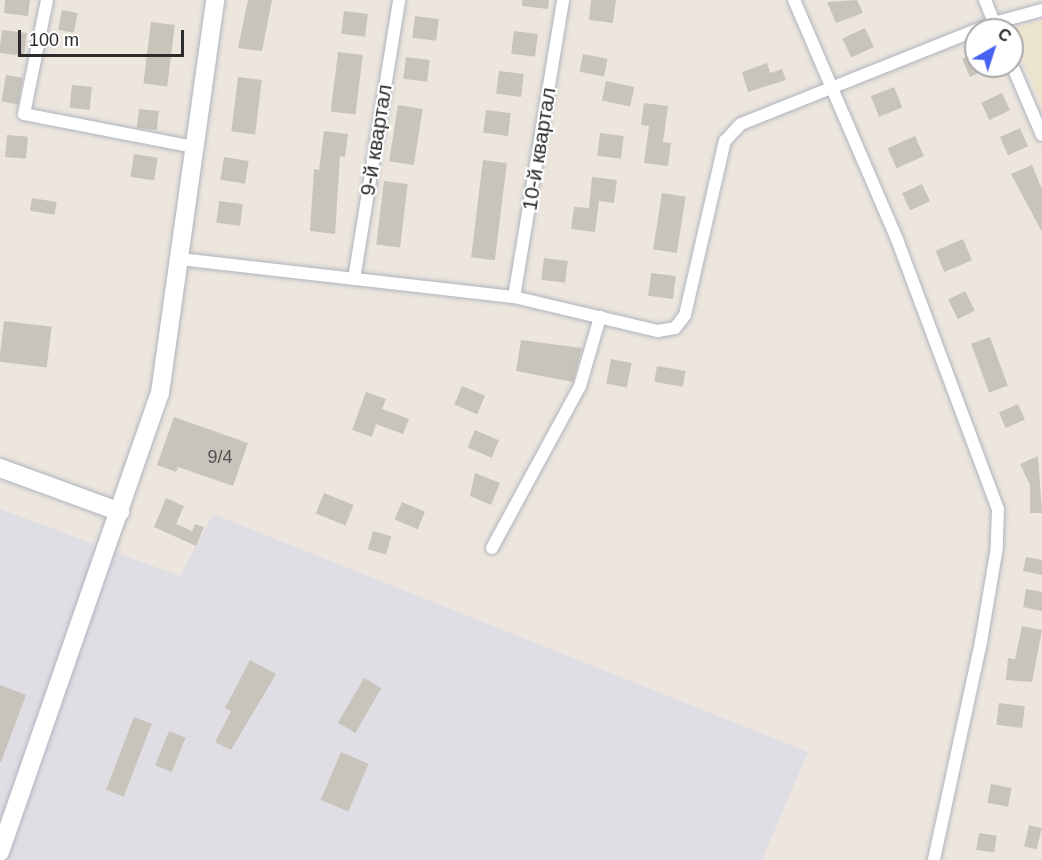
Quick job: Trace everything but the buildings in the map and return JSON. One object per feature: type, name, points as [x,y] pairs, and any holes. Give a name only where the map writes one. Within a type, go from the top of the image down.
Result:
[{"type":"street","points":[[47,0],[24,114],[30,119],[194,147]]},
{"type":"street","points":[[0,852],[160,393],[215,0]]},
{"type":"street","name":"9-й квартал","points":[[354,279],[399,0]]},
{"type":"street","name":"10-й квартал","points":[[514,297],[563,0]]},
{"type":"street","points":[[794,0],[829,87],[898,242],[998,509],[997,547],[981,642],[934,860]]},
{"type":"street","points":[[985,0],[993,18]]},
{"type":"street","points":[[1019,18],[1042,10]]},
{"type":"street","points":[[179,259],[514,297],[658,331],[675,328],[685,315],[725,141],[741,124],[829,87],[964,38]]},
{"type":"street","points":[[1018,78],[1042,135]]},
{"type":"street","points":[[492,548],[580,386],[600,317]]},
{"type":"street","points":[[0,468],[120,512]]},
{"type":"shaded area","points":[[1042,21],[1042,105],[1024,63],[1024,25]]},
{"type":"shaded area","points":[[0,509],[180,576],[213,514],[808,752],[762,860],[0,860]]}]
